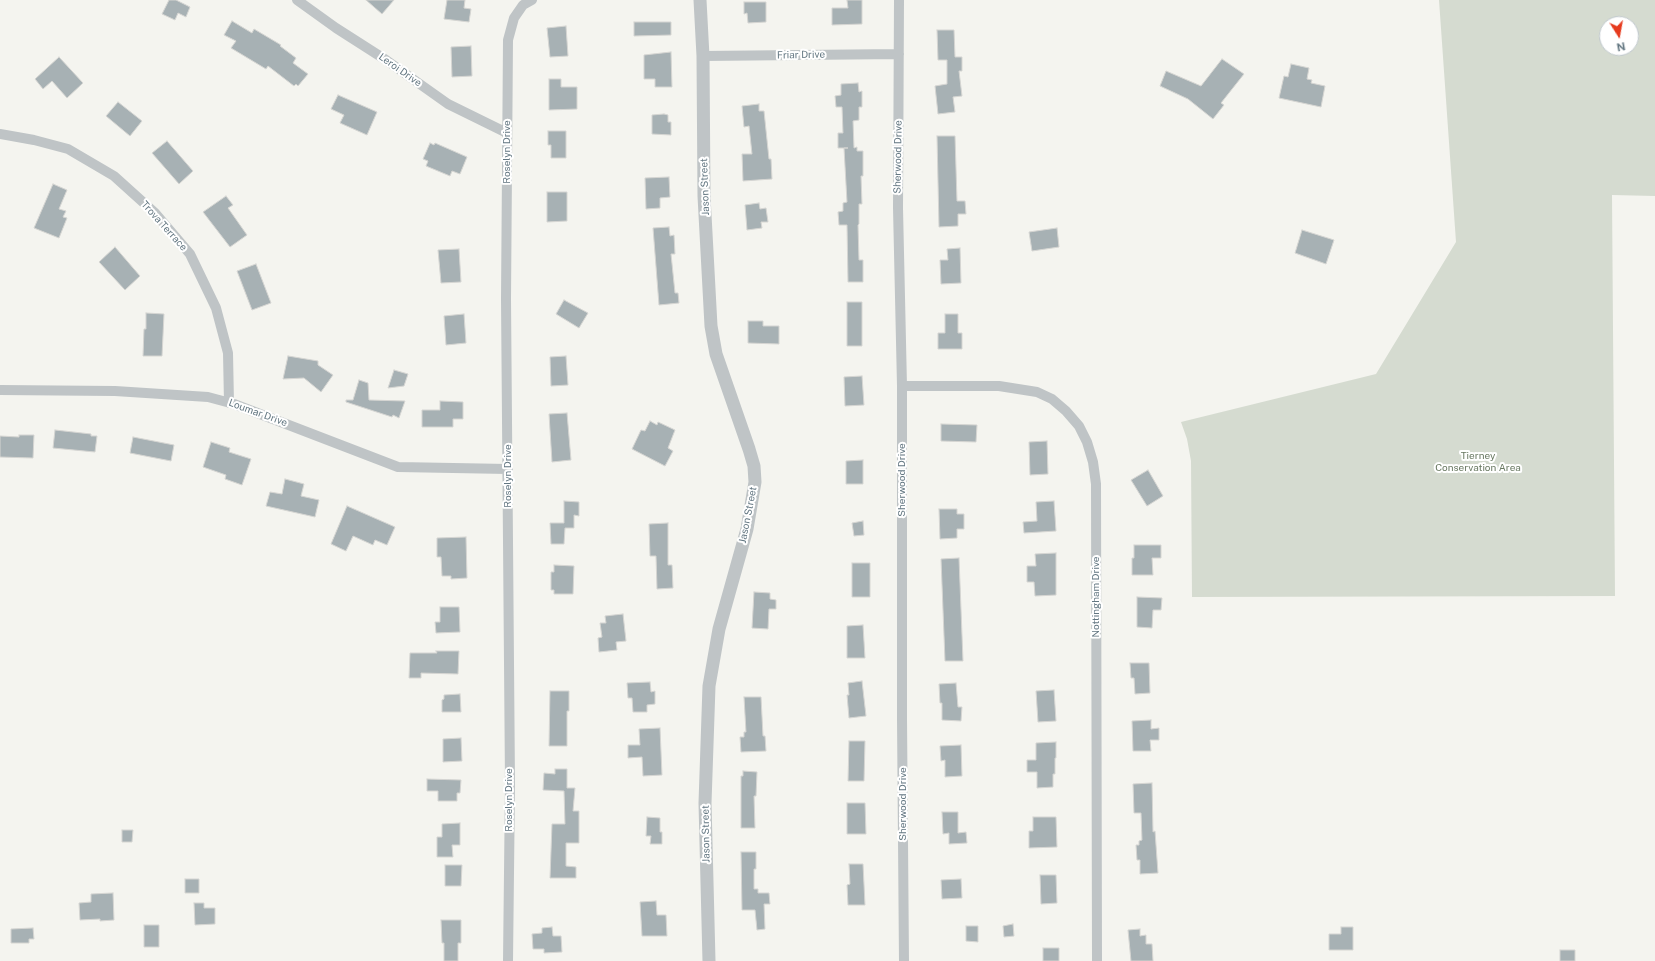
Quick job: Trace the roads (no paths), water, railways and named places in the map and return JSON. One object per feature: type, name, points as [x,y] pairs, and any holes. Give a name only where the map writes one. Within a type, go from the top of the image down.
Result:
[{"type":"street","name":"Leroi Drive","points":[[298,0],[336,28],[386,60],[448,104],[507,133]]},
{"type":"street","name":"Roselyn Drive","points":[[508,961],[510,784],[506,299],[508,40],[514,18],[523,5],[532,0]]},
{"type":"street","name":"Jason Street","points":[[700,0],[703,56],[704,196],[711,326],[716,354],[754,466],[755,482],[747,529],[719,630],[709,686],[705,803],[709,961]]},
{"type":"street","name":"Sherwood Drive","points":[[899,0],[898,208],[902,386],[904,961]]},
{"type":"street","name":"Friar Drive","points":[[703,56],[899,54]]},
{"type":"street","name":"Trova Terrace","points":[[0,134],[34,140],[68,149],[114,176],[155,213],[190,254],[216,308],[228,353],[229,403]]},
{"type":"street","name":"Nottingham Drive","points":[[902,386],[999,386],[1020,388],[1037,392],[1052,399],[1066,411],[1079,426],[1088,442],[1096,484],[1097,961]]},
{"type":"street","name":"Loumar Drive","points":[[0,390],[123,392],[208,397],[229,403],[398,467],[508,469]]},
{"type":"park label","name":"Tierney Conservation Area","points":[[1478,462]]}]
